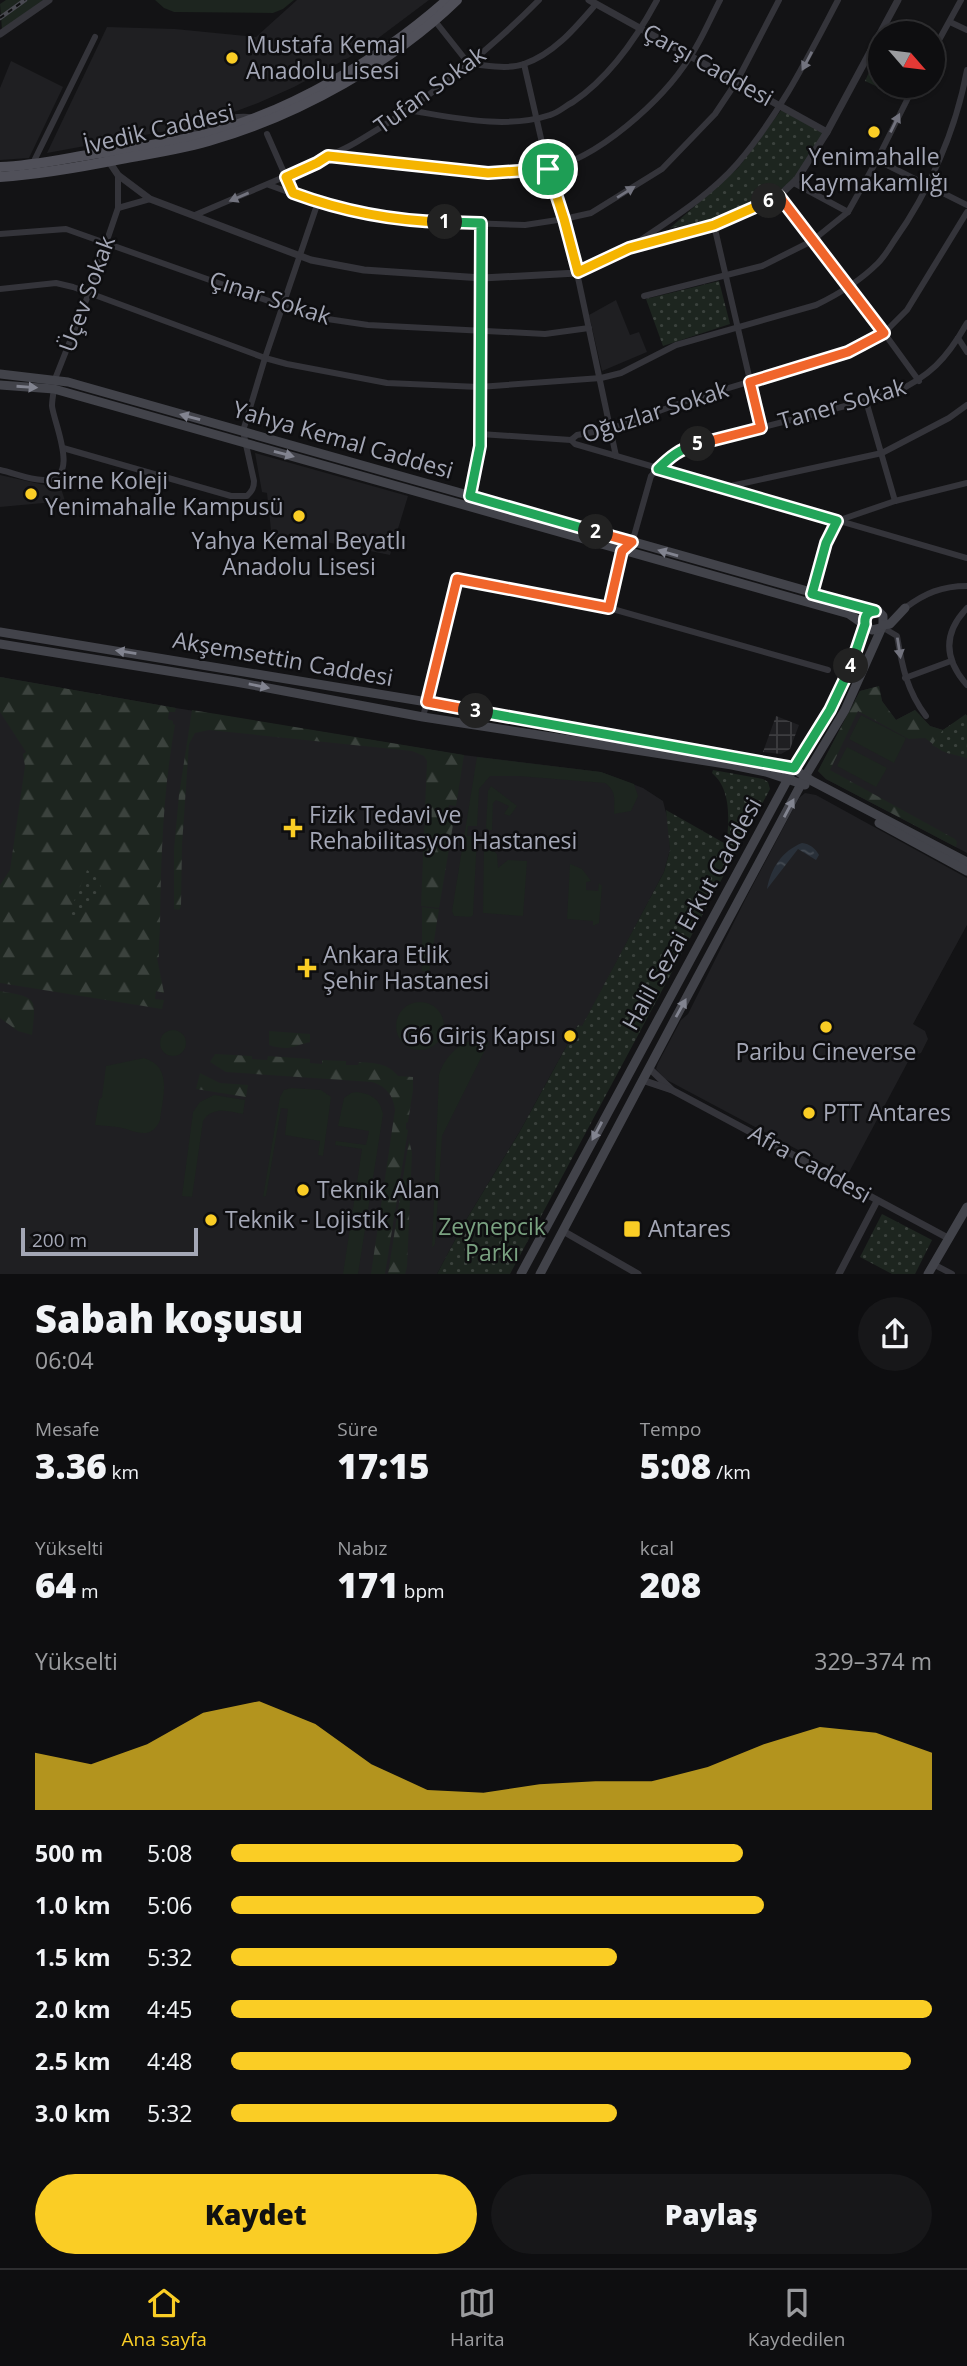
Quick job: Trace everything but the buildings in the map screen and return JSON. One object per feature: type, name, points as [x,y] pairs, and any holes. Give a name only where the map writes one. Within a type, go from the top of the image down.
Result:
[{"type":"main road","name":"İvedik Caddesi","points":[[0,177],[183,140],[253,119],[305,95],[350,69],[419,25],[447,0]]},
{"type":"main road","name":"İvedik Caddesi","points":[[0,167],[193,145],[283,115],[416,37],[457,0]]},
{"type":"main road","name":"Yahya Kemal Caddesi","points":[[0,374],[54,384],[243,431],[877,611]]},
{"type":"main road","name":"Yahya Kemal Caddesi","points":[[0,385],[54,384],[247,444],[849,614],[865,624]]},
{"type":"main road","points":[[865,624],[872,630],[882,627],[897,618],[905,608]]},
{"type":"main road","points":[[905,608],[888,613],[877,611],[867,614],[844,683],[788,778],[801,785],[810,786],[967,871]]},
{"type":"main road","points":[[806,775],[845,710],[882,627],[883,616],[877,611]]},
{"type":"main road","name":"Akşemsettin Caddesi","points":[[0,632],[427,702],[794,768]]},
{"type":"main road","name":"Akşemsettin Caddesi","points":[[0,644],[228,681],[423,717],[732,765],[788,778]]},
{"type":"main road","points":[[794,768],[813,782],[967,862]]},
{"type":"main road","name":"Halil Sezai Erkut Caddesi","points":[[540,1274],[806,775]]},
{"type":"main road","name":"Halil Sezai Erkut Caddesi","points":[[521,1274],[788,778]]},
{"type":"main road","points":[[635,1060],[644,1061],[649,1068]]},
{"type":"main road","points":[[629,1070],[634,1079],[642,1080]]},
{"type":"main road","points":[[928,1274],[967,1207]]},
{"type":"street","points":[[0,34],[49,0]]},
{"type":"street","name":"Tufan Sokak","points":[[195,215],[269,185],[359,141],[407,110],[469,64],[540,0]]},
{"type":"street","points":[[407,110],[481,121],[536,119],[553,114],[580,97],[602,78],[641,29],[657,0]]},
{"type":"street","points":[[328,156],[488,173],[548,169],[581,156],[613,136],[646,110],[672,83],[691,56],[720,0]]},
{"type":"street","points":[[269,185],[318,202],[412,221],[525,225],[591,213],[662,169],[715,114],[737,81],[779,0]]},
{"type":"street","points":[[106,157],[118,175],[150,199],[299,256],[364,270],[482,278],[578,272],[629,248],[692,204],[736,165],[781,105],[838,0]]},
{"type":"street","points":[[886,21],[898,0]]},
{"type":"street","points":[[945,31],[961,0]]},
{"type":"street","points":[[435,21],[469,64],[512,66],[524,64],[554,48],[592,2]]},
{"type":"street","name":"Çarşı Caddesi","points":[[592,2],[827,132]]},
{"type":"street","points":[[950,22],[967,30]]},
{"type":"street","points":[[32,164],[95,37]]},
{"type":"street","points":[[629,248],[714,225],[779,196],[794,183],[827,132],[868,55]]},
{"type":"street","points":[[524,64],[548,169],[578,272],[616,456]]},
{"type":"street","points":[[0,289],[56,283],[265,358],[387,383],[479,387],[601,378],[621,373],[676,345],[816,305],[837,295],[879,262],[907,223],[928,184],[948,138],[967,70]]},
{"type":"street","points":[[644,296],[762,266],[812,241],[848,212],[908,98]]},
{"type":"street","points":[[267,134],[293,193]]},
{"type":"street","points":[[877,160],[967,205]]},
{"type":"street","name":"Üçev Sokak","points":[[54,384],[118,208],[118,175]]},
{"type":"street","points":[[794,183],[848,212]]},
{"type":"street","points":[[779,196],[850,286],[919,382]]},
{"type":"street","name":"Üçev Sokak","points":[[118,208],[150,199]]},
{"type":"street","points":[[63,448],[241,497],[247,496],[254,488],[243,431],[282,305],[318,202]]},
{"type":"street","name":"Oğuzlar Sokak","points":[[480,434],[571,440],[577,435],[610,429],[692,399],[848,352],[884,333],[907,310],[967,212]]},
{"type":"street","points":[[470,496],[480,434],[481,223]]},
{"type":"street","points":[[714,225],[761,428]]},
{"type":"street","name":"Çınar Sokak","points":[[0,234],[66,229],[314,317],[368,325],[545,334],[589,328]]},
{"type":"street","name":"Taner Sokak","points":[[658,469],[682,448],[866,401],[919,382],[935,367],[967,323]]},
{"type":"street","points":[[958,338],[967,352]]},
{"type":"street","points":[[0,470],[48,480],[55,478],[62,470],[65,460],[52,406],[54,384]]},
{"type":"street","points":[[866,401],[895,500]]},
{"type":"street","points":[[723,488],[882,453],[949,418],[967,405]]},
{"type":"street","points":[[571,440],[575,444],[658,469],[967,558]]},
{"type":"street","points":[[609,608],[622,551],[632,542],[651,476],[658,469]]},
{"type":"street","points":[[812,594],[826,543],[837,521],[895,500],[967,483]]},
{"type":"street","points":[[423,717],[457,579],[609,608],[828,670]]},
{"type":"street","points":[[905,608],[933,590],[949,586],[967,586]]},
{"type":"street","points":[[967,608],[953,627],[950,639],[951,661],[967,685]]},
{"type":"street","points":[[882,627],[897,636],[905,678],[914,701],[926,716]]},
{"type":"street","points":[[905,678],[951,661]]},
{"type":"street","name":"Afra Caddesi","points":[[649,1068],[672,1090]]},
{"type":"street","name":"Afra Caddesi","points":[[642,1080],[672,1090],[948,1238]]},
{"type":"street","points":[[839,1274],[877,1201]]},
{"type":"street","points":[[563,1231],[622,1270],[638,1274]]},
{"type":"street","points":[[933,1264],[951,1274]]},
{"type":"shaded area","points":[[297,0],[429,0],[361,51],[258,103],[199,125],[47,153],[107,27],[175,29],[256,37]]},
{"type":"shaded area","points":[[11,61],[63,87],[29,158],[0,160],[0,88]]},
{"type":"shaded area","points":[[616,300],[630,335],[639,332],[647,352],[602,371],[589,315]]},
{"type":"shaded area","points":[[255,453],[408,496],[390,555],[321,541],[272,539],[267,493],[262,492]]},
{"type":"shaded area","name":"Girne Koleji Yenimahalle Kampusü","points":[[0,475],[49,486],[59,482],[65,501],[0,507]]},
{"type":"shaded area","name":"Ankara Etlik Şehir Hastanesi","points":[[0,677],[463,755],[601,772],[643,788],[663,801],[669,824],[670,850],[664,872],[582,1027],[578,1025],[437,1274],[0,1274]]},
{"type":"shaded area","points":[[879,686],[882,701],[896,720],[915,710],[930,726],[943,730],[967,715],[967,853],[826,779],[818,771],[860,691]]},
{"type":"shaded area","points":[[776,716],[799,725],[790,749],[781,754],[763,752]]},
{"type":"shaded area","points":[[805,793],[816,795],[967,878],[967,925],[913,1024],[925,1031],[928,1039],[921,1053],[911,1056],[847,1176],[665,1079],[656,1069],[681,1020],[688,1014],[799,798]]},
{"type":"green space","points":[[6,0],[43,0],[2,30],[0,4]]},
{"type":"green space","points":[[155,0],[294,0],[273,13],[174,12]]},
{"type":"green space","points":[[782,109],[825,134],[793,180],[771,197],[715,221],[670,228],[738,168]]},
{"type":"green space","points":[[719,281],[730,324],[663,346],[646,299]]},
{"type":"green space","points":[[0,677],[176,708],[175,712],[169,712],[168,719],[175,725],[165,799],[157,958],[164,993],[156,991],[155,999],[164,1000],[162,1009],[0,983],[0,885],[10,870],[25,766],[23,754],[26,752],[0,712]]},
{"type":"green space","points":[[879,686],[882,701],[896,720],[915,710],[930,726],[943,730],[967,715],[967,758],[942,751],[925,738],[909,739],[858,711],[830,770],[955,839],[956,847],[826,779],[818,771],[860,691]]},
{"type":"green space","points":[[192,710],[464,755],[456,806],[449,805],[447,817],[454,819],[439,908],[421,906],[427,761],[424,756],[412,751],[209,730],[195,733],[189,744],[181,906],[179,910],[174,909],[174,849]]},
{"type":"green space","points":[[966,714],[967,758],[947,753],[932,745],[943,730]]},
{"type":"green space","points":[[861,715],[906,738],[894,763],[849,739]]},
{"type":"green space","points":[[847,747],[887,768],[876,787],[837,766]]},
{"type":"green space","points":[[477,757],[601,772],[634,784],[638,796],[631,811],[614,814],[613,793],[605,783],[490,776],[479,789],[477,826],[468,826],[467,836],[477,836],[473,915],[454,916],[452,911]]},
{"type":"green space","name":"Zeynepcik Parkı","points":[[713,770],[763,779],[768,782],[770,789],[510,1274],[437,1274],[578,1025],[582,1026],[664,872],[670,850],[666,810],[724,843],[727,840],[726,795],[712,773]]},
{"type":"green space","points":[[491,786],[517,806],[510,816],[504,814],[509,806],[496,800],[493,803],[492,830],[489,830],[486,828],[488,791]]},
{"type":"green space","points":[[486,843],[497,854],[498,868],[508,860],[527,861],[523,916],[483,913]]},
{"type":"green space","points":[[570,864],[582,869],[591,881],[586,882],[586,890],[598,891],[599,883],[602,886],[599,923],[593,926],[593,921],[567,919]]},
{"type":"green space","points":[[87,870],[96,877],[101,890],[94,902],[75,919],[69,916],[70,911]]},
{"type":"green space","points":[[422,907],[439,909],[429,972],[422,971]]},
{"type":"green space","points":[[0,991],[22,995],[32,1001],[32,1035],[18,1031],[0,1018]]},
{"type":"green space","points":[[420,1002],[437,1009],[444,1026],[437,1043],[420,1050],[403,1043],[396,1026],[403,1009]]},
{"type":"green space","points":[[173,1030],[182,1034],[186,1043],[182,1052],[173,1056],[164,1052],[160,1043],[164,1034]]},
{"type":"green space","points":[[269,1031],[310,1034],[310,1042],[290,1048],[275,1047],[269,1045]]},
{"type":"green space","points":[[470,1041],[489,1042],[442,1136],[435,1244],[432,1248],[439,1075],[451,1054]]},
{"type":"green space","points":[[215,1054],[252,1056],[252,1059],[267,1060],[268,1056],[310,1059],[310,1063],[322,1064],[322,1060],[346,1061],[346,1065],[358,1065],[359,1062],[380,1064],[398,1076],[413,1077],[406,1123],[408,1130],[385,1274],[371,1274],[395,1110],[388,1092],[372,1082],[226,1072],[210,1062]]},
{"type":"green space","points":[[144,1058],[153,1062],[163,1075],[164,1092],[157,1125],[151,1132],[143,1133],[95,1125],[106,1066]]},
{"type":"green space","points":[[200,1073],[220,1083],[248,1085],[246,1097],[196,1089]]},
{"type":"green space","points":[[284,1090],[321,1090],[331,1097],[323,1156],[318,1155],[320,1141],[285,1135],[288,1109],[281,1108],[266,1196],[263,1197],[280,1097]]},
{"type":"green space","points":[[357,1092],[375,1098],[383,1114],[358,1274],[343,1274],[362,1149],[335,1145],[336,1141],[366,1145],[369,1131],[338,1126],[344,1098]]},
{"type":"green space","points":[[214,1095],[245,1100],[243,1114],[216,1111],[203,1121],[192,1197],[182,1196],[193,1112],[200,1102]]},
{"type":"green space","points":[[409,1140],[412,1153],[407,1267],[405,1274],[388,1274]]},
{"type":"green space","points":[[882,1214],[932,1240],[915,1274],[892,1274],[860,1257]]},
{"type":"water","points":[[802,843],[816,850],[819,855],[816,860],[798,849],[767,889],[778,861]]},
{"type":"railway","points":[[0,18],[25,0]]},
{"type":"place","name":"Mustafa Kemal Anadolu Lisesi","points":[[232,58]]},
{"type":"place","name":"Yenimahalle Kaymakamlığı","points":[[874,132]]},
{"type":"place","name":"Girne Koleji Yenimahalle Kampusü","points":[[31,494]]},
{"type":"place","name":"Yahya Kemal Beyatlı Anadolu Lisesi","points":[[299,516]]},
{"type":"place","name":"Fizik Tedavi ve Rehabilitasyon Hastanesi","points":[[293,828]]},
{"type":"place","name":"Ankara Etlik Şehir Hastanesi","points":[[307,968]]},
{"type":"place","name":"Paribu Cineverse","points":[[826,1027]]},
{"type":"place","name":"G6 Giriş Kapısı","points":[[570,1036]]},
{"type":"place","name":"PTT Antares","points":[[809,1113]]},
{"type":"place","name":"Teknik Alan","points":[[303,1190]]},
{"type":"place","name":"Teknik - Lojistik 1","points":[[211,1220]]},
{"type":"place","name":"Antares","points":[[632,1229]]},
{"type":"route","points":[[328,156],[488,173],[548,169],[578,272],[629,248],[714,225],[779,196],[884,333],[848,352],[750,382],[761,428],[682,448],[658,469],[837,521],[826,543],[812,594],[875,611],[869,612],[865,617],[854,660],[844,683],[794,768],[427,702],[457,579],[609,608],[622,551],[632,542],[470,496],[480,446],[481,223],[412,221],[324,205],[293,193],[286,177],[328,156]]}]
